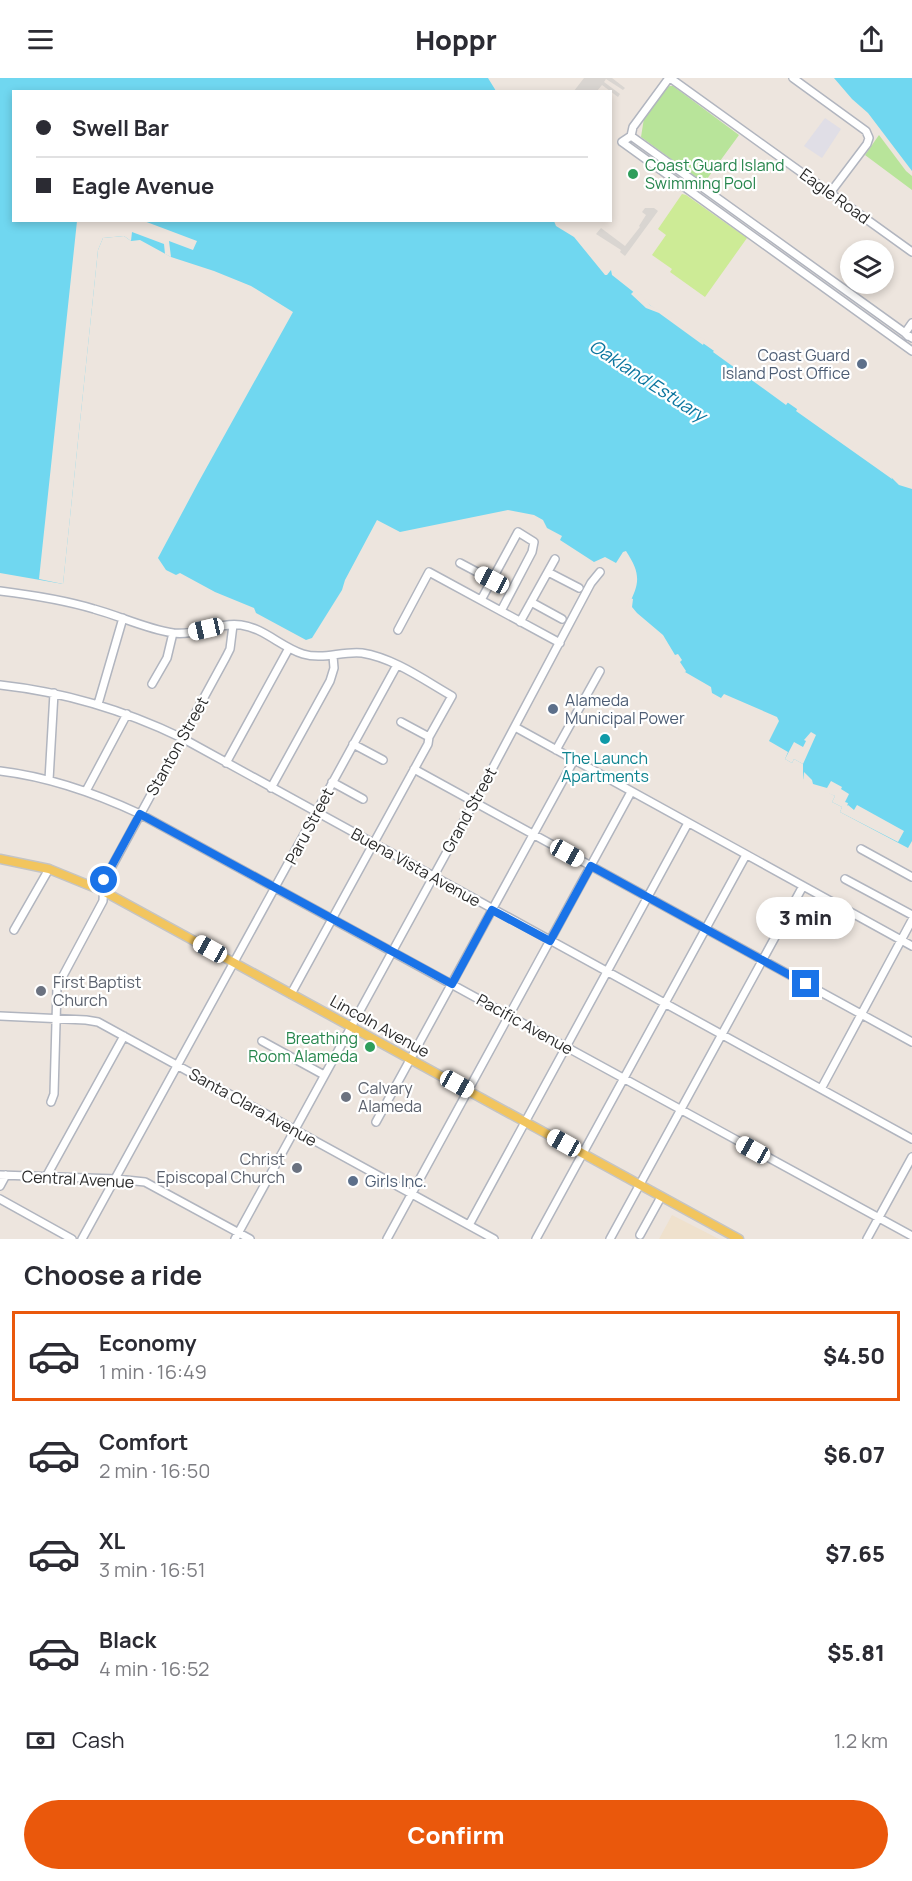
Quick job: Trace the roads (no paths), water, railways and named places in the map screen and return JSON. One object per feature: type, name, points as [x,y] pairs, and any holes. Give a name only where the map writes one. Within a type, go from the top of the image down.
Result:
[{"type":"main road","name":"Lincoln Avenue","points":[[0,859],[49,868],[103,891],[739,1239]]},
{"type":"street","points":[[669,78],[633,127],[631,136],[622,142],[912,351]]},
{"type":"street","name":"Eagle Road","points":[[669,78],[912,252]]},
{"type":"street","points":[[793,78],[868,134],[867,144],[830,193]]},
{"type":"street","points":[[631,136],[912,339]]},
{"type":"street","points":[[905,333],[912,323]]},
{"type":"street","points":[[481,600],[518,531],[530,538],[534,546],[501,611]]},
{"type":"street","points":[[520,622],[555,560]]},
{"type":"street","points":[[460,563],[492,580]]},
{"type":"street","points":[[398,630],[429,572],[560,643]]},
{"type":"street","points":[[548,572],[579,588]]},
{"type":"street","name":"Grand Street","points":[[236,1236],[515,727],[591,583],[600,572]]},
{"type":"street","points":[[0,591],[74,604],[173,633],[232,625],[250,627],[289,648],[314,656],[362,654],[384,659],[452,696],[291,994]]},
{"type":"street","points":[[531,602],[562,619]]},
{"type":"street","points":[[98,704],[123,618]]},
{"type":"street","name":"Stanton Street","points":[[51,1102],[54,1094],[58,983],[103,901],[104,880],[230,649],[232,625]]},
{"type":"street","points":[[152,684],[168,658],[173,633]]},
{"type":"street","points":[[226,763],[289,648]]},
{"type":"street","points":[[271,788],[330,681],[334,668],[333,656]]},
{"type":"street","name":"Paru Street","points":[[82,1239],[397,665]]},
{"type":"street","points":[[556,750],[600,671]]},
{"type":"street","name":"Buena Vista Avenue","points":[[0,685],[54,693],[98,704],[182,738],[912,1139]]},
{"type":"street","points":[[49,780],[54,693]]},
{"type":"street","points":[[86,790],[127,714]]},
{"type":"street","points":[[401,722],[429,737]]},
{"type":"street","points":[[515,727],[912,946]]},
{"type":"street","points":[[353,744],[383,760]]},
{"type":"street","points":[[376,1122],[574,760]]},
{"type":"street","points":[[414,769],[912,1042]]},
{"type":"street","name":"Pacific Avenue","points":[[0,771],[86,790],[140,814],[912,1236]]},
{"type":"street","points":[[332,782],[363,799]]},
{"type":"street","points":[[387,1239],[631,792]]},
{"type":"street","points":[[469,1225],[688,823]]},
{"type":"street","points":[[861,849],[912,877]]},
{"type":"street","points":[[536,1239],[746,855]]},
{"type":"street","points":[[14,930],[49,868]]},
{"type":"street","points":[[845,879],[912,915]]},
{"type":"street","points":[[610,1239],[803,886]]},
{"type":"street","points":[[821,1089],[912,920]]},
{"type":"street","name":"Santa Clara Avenue","points":[[0,1016],[93,1020],[494,1239]]},
{"type":"street","points":[[46,1177],[124,1036]]},
{"type":"street","points":[[262,1041],[324,1075]]},
{"type":"street","points":[[867,1239],[912,1157]]},
{"type":"street","points":[[0,1186],[3,1175]]},
{"type":"street","name":"Central Avenue","points":[[3,1175],[145,1182],[236,1236],[250,1239]]},
{"type":"street","points":[[640,1235],[662,1197]]},
{"type":"street","points":[[0,1199],[72,1239]]},
{"type":"water","name":"Oakland Estuary","points":[[0,78],[488,78],[495,90],[12,90],[12,222],[554,222],[556,226],[574,237],[605,275],[611,270],[612,275],[660,313],[884,470],[899,485],[912,489],[912,841],[908,848],[840,812],[842,807],[832,802],[835,796],[803,779],[803,764],[794,759],[792,763],[785,759],[788,752],[769,741],[779,721],[777,717],[724,694],[721,698],[712,693],[711,687],[683,673],[667,647],[628,606],[637,585],[637,578],[626,551],[616,563],[605,557],[594,562],[560,540],[562,536],[547,528],[543,520],[534,515],[508,510],[400,532],[377,520],[342,590],[312,638],[306,640],[256,613],[254,608],[215,592],[180,573],[176,575],[166,570],[158,558],[293,312],[251,286],[171,257],[140,240],[131,241],[124,236],[103,238],[98,250],[63,584],[0,573]]},
{"type":"water","points":[[834,78],[912,78],[912,171],[868,113]]},
{"type":"place","name":"Coast Guard Island Swimming Pool","points":[[633,174]]},
{"type":"place","name":"Coast Guard Island Post Office","points":[[862,364]]},
{"type":"place","name":"Alameda Municipal Power","points":[[553,709]]},
{"type":"place","name":"The Launch Apartments","points":[[605,739]]},
{"type":"place","name":"First Baptist Church","points":[[41,991]]},
{"type":"place","name":"Breathing Room Alameda","points":[[370,1047]]},
{"type":"place","name":"Calvary Alameda","points":[[346,1097]]},
{"type":"place","name":"Christ Episcopal Church","points":[[297,1168]]},
{"type":"place","name":"Girls Inc.","points":[[353,1181]]}]
